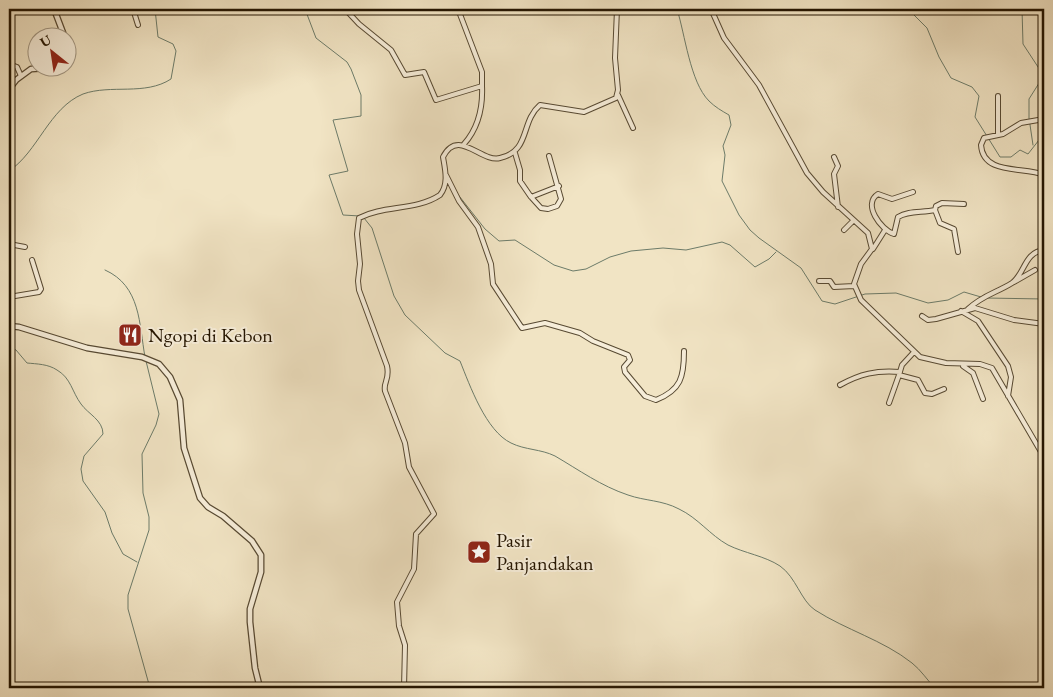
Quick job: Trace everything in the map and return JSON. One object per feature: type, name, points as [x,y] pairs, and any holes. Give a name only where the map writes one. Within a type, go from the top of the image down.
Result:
[{"type":"street","points":[[54,9],[61,28]]},
{"type":"street","points":[[133,9],[138,25]]},
{"type":"street","points":[[345,9],[391,50],[405,74],[424,72],[436,100],[482,86]]},
{"type":"street","points":[[458,9],[482,72],[482,108],[476,128],[464,144]]},
{"type":"street","points":[[617,9],[615,58],[618,95],[633,128]]},
{"type":"street","points":[[711,9],[724,38],[760,85],[807,173],[838,207],[868,233],[872,249]]},
{"type":"street","points":[[9,64],[17,67],[21,76]]},
{"type":"street","points":[[9,89],[28,71]]},
{"type":"street","points":[[618,95],[605,104],[584,112],[540,105],[532,115],[521,145],[515,153],[502,158],[489,158],[464,144],[454,146],[443,157],[446,175],[459,201],[478,227],[491,264],[493,284],[522,328],[545,323],[580,333],[593,341],[628,355],[630,360],[624,367],[625,372],[645,396],[656,400],[673,390],[684,374],[684,351]]},
{"type":"street","points":[[998,96],[998,135]]},
{"type":"street","points":[[1044,119],[1021,123],[998,135],[989,136],[982,141],[981,148],[992,163],[1011,169],[1044,175]]},
{"type":"street","points":[[515,153],[520,170],[520,181],[530,197],[541,208],[548,209],[557,206],[561,199],[559,186],[549,156]]},
{"type":"street","points":[[834,157],[838,166],[834,174],[838,207]]},
{"type":"street","points":[[404,688],[404,645],[396,606],[399,596],[414,570],[416,534],[434,514],[409,467],[405,443],[385,391],[384,386],[389,377],[387,366],[359,290],[360,264],[357,234],[359,218],[365,215],[436,198],[443,192],[446,175]]},
{"type":"street","points":[[530,197],[559,186]]},
{"type":"street","points":[[913,192],[892,199],[878,194],[875,196],[872,201],[873,210],[885,230],[895,234],[897,218],[905,213],[921,214],[935,210]]},
{"type":"street","points":[[958,252],[954,229],[938,221],[935,210],[936,206],[942,203],[964,204]]},
{"type":"street","points":[[844,230],[853,221]]},
{"type":"street","points":[[885,230],[861,264],[854,286],[856,293],[914,352],[933,361],[961,365],[980,364],[992,368],[1044,457]]},
{"type":"street","points":[[9,244],[25,247]]},
{"type":"street","points":[[1014,282],[1027,260],[1044,250]]},
{"type":"street","points":[[9,298],[39,292],[41,289],[32,260]]},
{"type":"street","points":[[968,309],[984,296],[1035,270]]},
{"type":"street","points":[[820,281],[830,281],[834,286],[854,286]]},
{"type":"street","points":[[922,316],[932,320],[968,309],[982,309],[1014,320],[1044,324]]},
{"type":"street","points":[[960,311],[978,321],[1008,366],[1011,377],[1008,396]]},
{"type":"street","points":[[9,326],[20,327],[87,348],[142,357],[159,364],[170,377],[180,400],[184,448],[200,498],[208,507],[223,516],[252,542],[261,555],[261,572],[250,609],[256,676],[260,688]]},
{"type":"street","points":[[889,403],[902,365],[914,352]]},
{"type":"street","points":[[961,365],[973,373],[983,399]]},
{"type":"street","points":[[840,385],[861,374],[885,371],[918,380],[925,393],[932,394],[944,389]]},
{"type":"waterway","points":[[9,171],[28,153],[61,109],[83,94],[105,90],[139,89],[161,84],[171,79],[176,51],[173,44],[158,37],[155,9]]},
{"type":"waterway","points":[[305,9],[316,38],[347,62],[361,95],[361,116],[333,120],[348,171],[329,175],[343,215],[360,216]]},
{"type":"waterway","points":[[677,9],[689,57],[702,93],[716,107],[729,115],[731,125],[723,146],[725,155],[722,181],[739,215],[750,230],[801,268],[822,301],[835,304],[865,294],[896,293],[928,303],[948,300],[964,292],[981,297]]},
{"type":"waterway","points":[[908,9],[927,28],[939,57],[951,78],[972,87],[979,96],[975,117],[1000,157],[1011,157],[1020,150],[1028,154],[1039,140],[1044,137]]},
{"type":"waterway","points":[[1022,9],[1023,44],[1040,70],[1041,80],[1029,99],[1029,118],[1033,145]]},
{"type":"waterway","points":[[456,192],[485,229],[499,241],[515,240],[554,265],[573,271],[586,269],[610,257],[631,251],[663,248],[686,250],[722,242],[730,245],[755,267],[769,259],[776,252]]},
{"type":"waterway","points":[[364,218],[372,228],[394,296],[405,315],[445,353],[460,361],[480,407],[494,429],[502,437],[516,445],[555,456],[618,491],[679,509],[728,545],[780,566],[790,576],[806,601],[815,610],[901,655],[915,666],[935,688]]},
{"type":"waterway","points":[[105,270],[117,277],[132,296],[139,319],[145,357]]},
{"type":"waterway","points":[[985,298],[1044,299]]},
{"type":"waterway","points":[[9,346],[16,350],[27,363],[50,367],[62,373],[81,404],[101,425],[103,434],[84,456],[81,469],[83,481],[105,512],[112,533],[123,554],[137,562]]},
{"type":"waterway","points":[[146,361],[159,414],[156,425],[142,454],[143,493],[149,517],[149,530],[128,595],[128,609],[150,688]]},
{"type":"place","name":"Ngopi di Kebon","points":[[130,335]]},
{"type":"place","name":"Pasir Panjandakan","points":[[479,552]]}]
